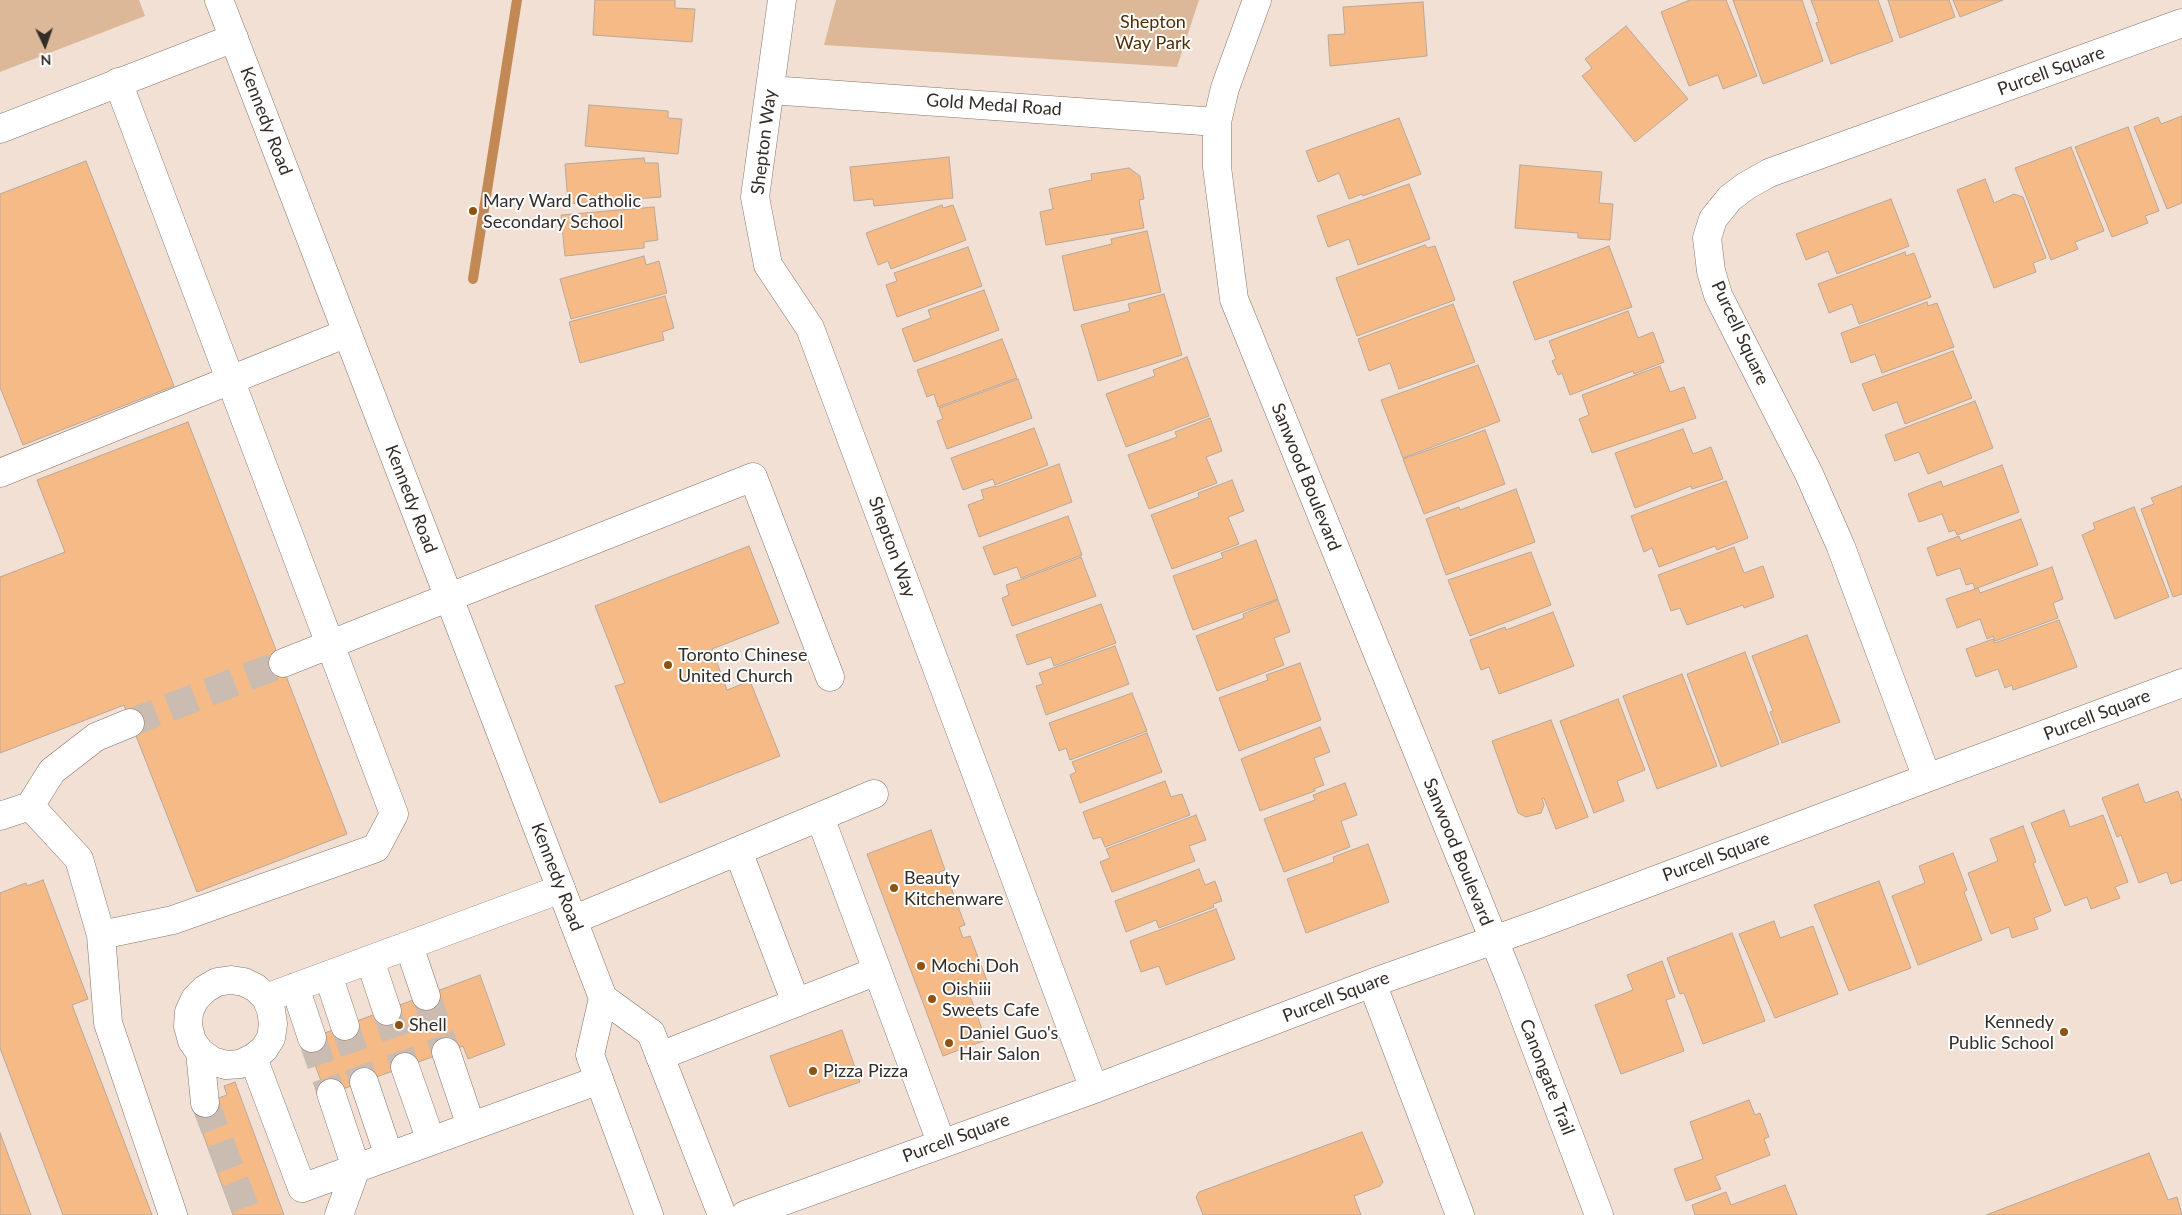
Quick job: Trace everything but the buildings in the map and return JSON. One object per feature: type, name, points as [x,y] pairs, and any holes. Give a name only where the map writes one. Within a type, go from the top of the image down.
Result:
[{"type":"street","name":"Kennedy Road","points":[[219,0],[603,998]]},
{"type":"street","name":"Shepton Way","points":[[782,0],[755,197],[768,265],[810,328],[1094,1089]]},
{"type":"street","name":"Sanwood Boulevard","points":[[1257,0],[1225,88],[1217,122],[1217,167],[1234,299],[1493,939]]},
{"type":"street","name":"Purcell Square","points":[[1927,778],[1837,539],[1805,466],[1718,295],[1711,271],[1707,238],[1713,219],[1730,198],[1746,186],[1769,174],[2182,23]]},
{"type":"street","points":[[0,129],[234,38]]},
{"type":"street","points":[[101,935],[173,920],[376,848],[394,814],[118,82]]},
{"type":"street","name":"Gold Medal Road","points":[[770,90],[1217,122]]},
{"type":"street","points":[[0,473],[347,333]]},
{"type":"street","points":[[283,664],[753,477],[830,678]]},
{"type":"street","name":"Purcell Square","points":[[745,1215],[942,1142],[1094,1089],[1372,983],[2182,683]]},
{"type":"street","points":[[0,816],[30,806],[52,771],[96,737],[130,723]]},
{"type":"street","points":[[573,920],[874,794]]},
{"type":"street","points":[[30,806],[79,859],[101,935],[108,1023],[173,1215]]},
{"type":"street","points":[[820,817],[942,1142]]},
{"type":"street","points":[[738,851],[796,1002]]},
{"type":"street","points":[[266,998],[561,889]]},
{"type":"street","name":"Canongate Trail","points":[[1493,939],[1599,1215]]},
{"type":"street","points":[[409,946],[426,996]]},
{"type":"street","points":[[370,960],[387,1011]]},
{"type":"street","points":[[660,1056],[877,971]]},
{"type":"street","points":[[328,975],[345,1026]]},
{"type":"street","points":[[231,980],[244,982],[256,988],[266,998],[271,1010],[273,1024],[271,1038],[264,1050],[254,1058],[240,1064],[226,1065],[212,1061],[200,1052],[192,1041],[188,1026],[189,1012],[195,999],[205,989],[217,982],[231,980]]},
{"type":"street","points":[[1372,983],[1460,1215]]},
{"type":"street","points":[[295,987],[312,1038]]},
{"type":"street","points":[[649,1215],[590,1056],[603,998],[651,1033],[722,1215]]},
{"type":"street","points":[[200,1052],[205,1103]]},
{"type":"street","points":[[446,1052],[471,1126]]},
{"type":"street","points":[[254,1058],[302,1188],[599,1080]]},
{"type":"street","points":[[405,1067],[431,1141]]},
{"type":"street","points":[[364,1082],[389,1156]]},
{"type":"street","points":[[331,1093],[356,1168],[339,1215]]},
{"type":"green space","points":[[0,0],[139,0],[145,16],[0,72]]},
{"type":"green space","name":"Shepton Way Park","points":[[836,0],[1199,0],[1177,67],[824,45]]},
{"type":"waterway","points":[[473,279],[517,0]]},
{"type":"tunnel","points":[[130,723],[283,663]]},
{"type":"tunnel","points":[[426,996],[446,1052]]},
{"type":"tunnel","points":[[387,1011],[405,1067]]},
{"type":"tunnel","points":[[345,1026],[364,1082]]},
{"type":"tunnel","points":[[312,1038],[331,1093]]},
{"type":"tunnel","points":[[205,1103],[248,1215]]},
{"type":"place","name":"Mary Ward Catholic Secondary School","points":[[473,211]]},
{"type":"place","name":"Toronto Chinese United Church","points":[[668,665]]},
{"type":"place","name":"Beauty Kitchenware","points":[[894,888]]},
{"type":"place","name":"Mochi Doh","points":[[921,966]]},
{"type":"place","name":"Oishiii Sweets Cafe","points":[[932,999]]},
{"type":"place","name":"Shell","points":[[399,1025]]},
{"type":"place","name":"Kennedy Public School","points":[[2064,1032]]},
{"type":"place","name":"Daniel Guo's Hair Salon","points":[[949,1043]]},
{"type":"place","name":"Pizza Pizza","points":[[813,1071]]}]
